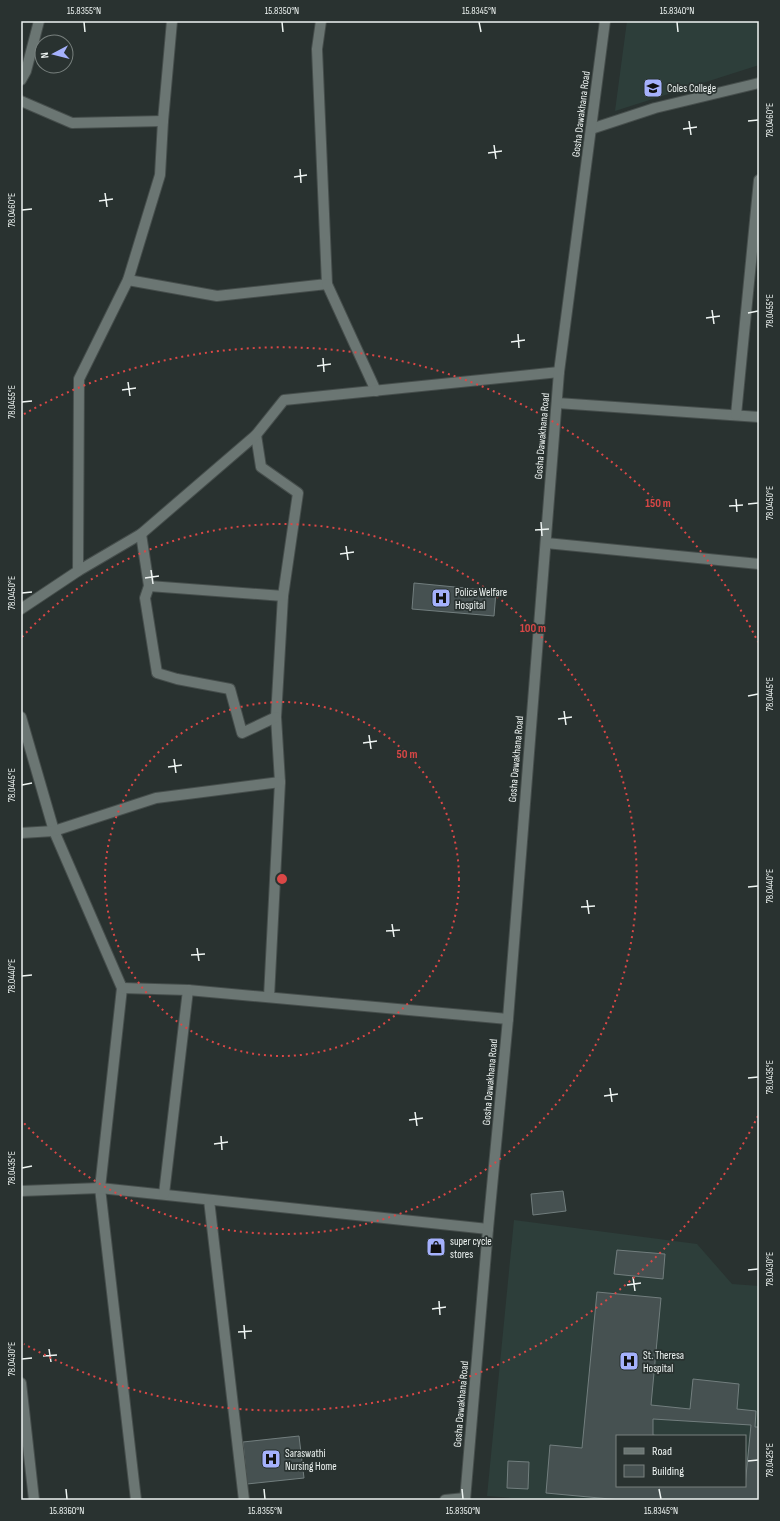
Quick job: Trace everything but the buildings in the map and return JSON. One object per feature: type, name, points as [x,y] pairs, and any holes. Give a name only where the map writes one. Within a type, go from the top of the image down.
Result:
[{"type":"street","points":[[21,80],[26,71],[39,21]]},
{"type":"street","points":[[78,571],[79,379],[128,280],[160,175],[163,121],[172,21]]},
{"type":"street","points":[[321,21],[317,49],[327,284],[376,391]]},
{"type":"street","name":"Gosha Dawakhana Road","points":[[465,1499],[508,1019],[559,372],[605,21]]},
{"type":"street","points":[[591,129],[655,108],[759,83]]},
{"type":"street","points":[[21,101],[72,123],[163,121]]},
{"type":"street","points":[[736,415],[759,180]]},
{"type":"street","points":[[128,280],[217,296],[327,284]]},
{"type":"street","points":[[21,609],[78,571],[142,534],[256,435],[284,400],[559,372]]},
{"type":"street","points":[[557,403],[759,417]]},
{"type":"street","points":[[256,435],[261,467],[298,493],[283,596],[276,717],[280,782],[269,998]]},
{"type":"street","points":[[142,534],[149,586],[145,598],[157,673],[177,679],[230,689],[242,733],[276,717]]},
{"type":"street","points":[[546,543],[759,564]]},
{"type":"street","points":[[149,586],[283,596]]},
{"type":"street","points":[[21,717],[54,831],[122,988],[100,1188],[136,1500]]},
{"type":"street","points":[[21,833],[54,831],[156,798],[280,782]]},
{"type":"street","points":[[122,988],[188,990],[508,1019]]},
{"type":"street","points":[[164,1194],[188,990]]},
{"type":"street","points":[[21,1191],[100,1188],[488,1229]]},
{"type":"street","points":[[209,1200],[244,1500]]},
{"type":"street","points":[[21,1384],[34,1500]]},
{"type":"street","points":[[445,1500],[465,1499]]},
{"type":"shaded area","name":"Coles College","points":[[627,21],[759,21],[759,65],[615,111]]},
{"type":"shaded area","name":"St. Theresa Hospital","points":[[514,1220],[697,1244],[732,1284],[759,1286],[759,1500],[537,1500],[487,1496]]},
{"type":"place","name":"Coles College","points":[[653,88]]},
{"type":"place","name":"Police Welfare Hospital","points":[[441,598]]},
{"type":"place","name":"super cycle stores","points":[[436,1247]]},
{"type":"place","name":"St. Theresa Hospital","points":[[629,1361]]},
{"type":"place","name":"Saraswathi Nursing Home","points":[[271,1459]]}]
